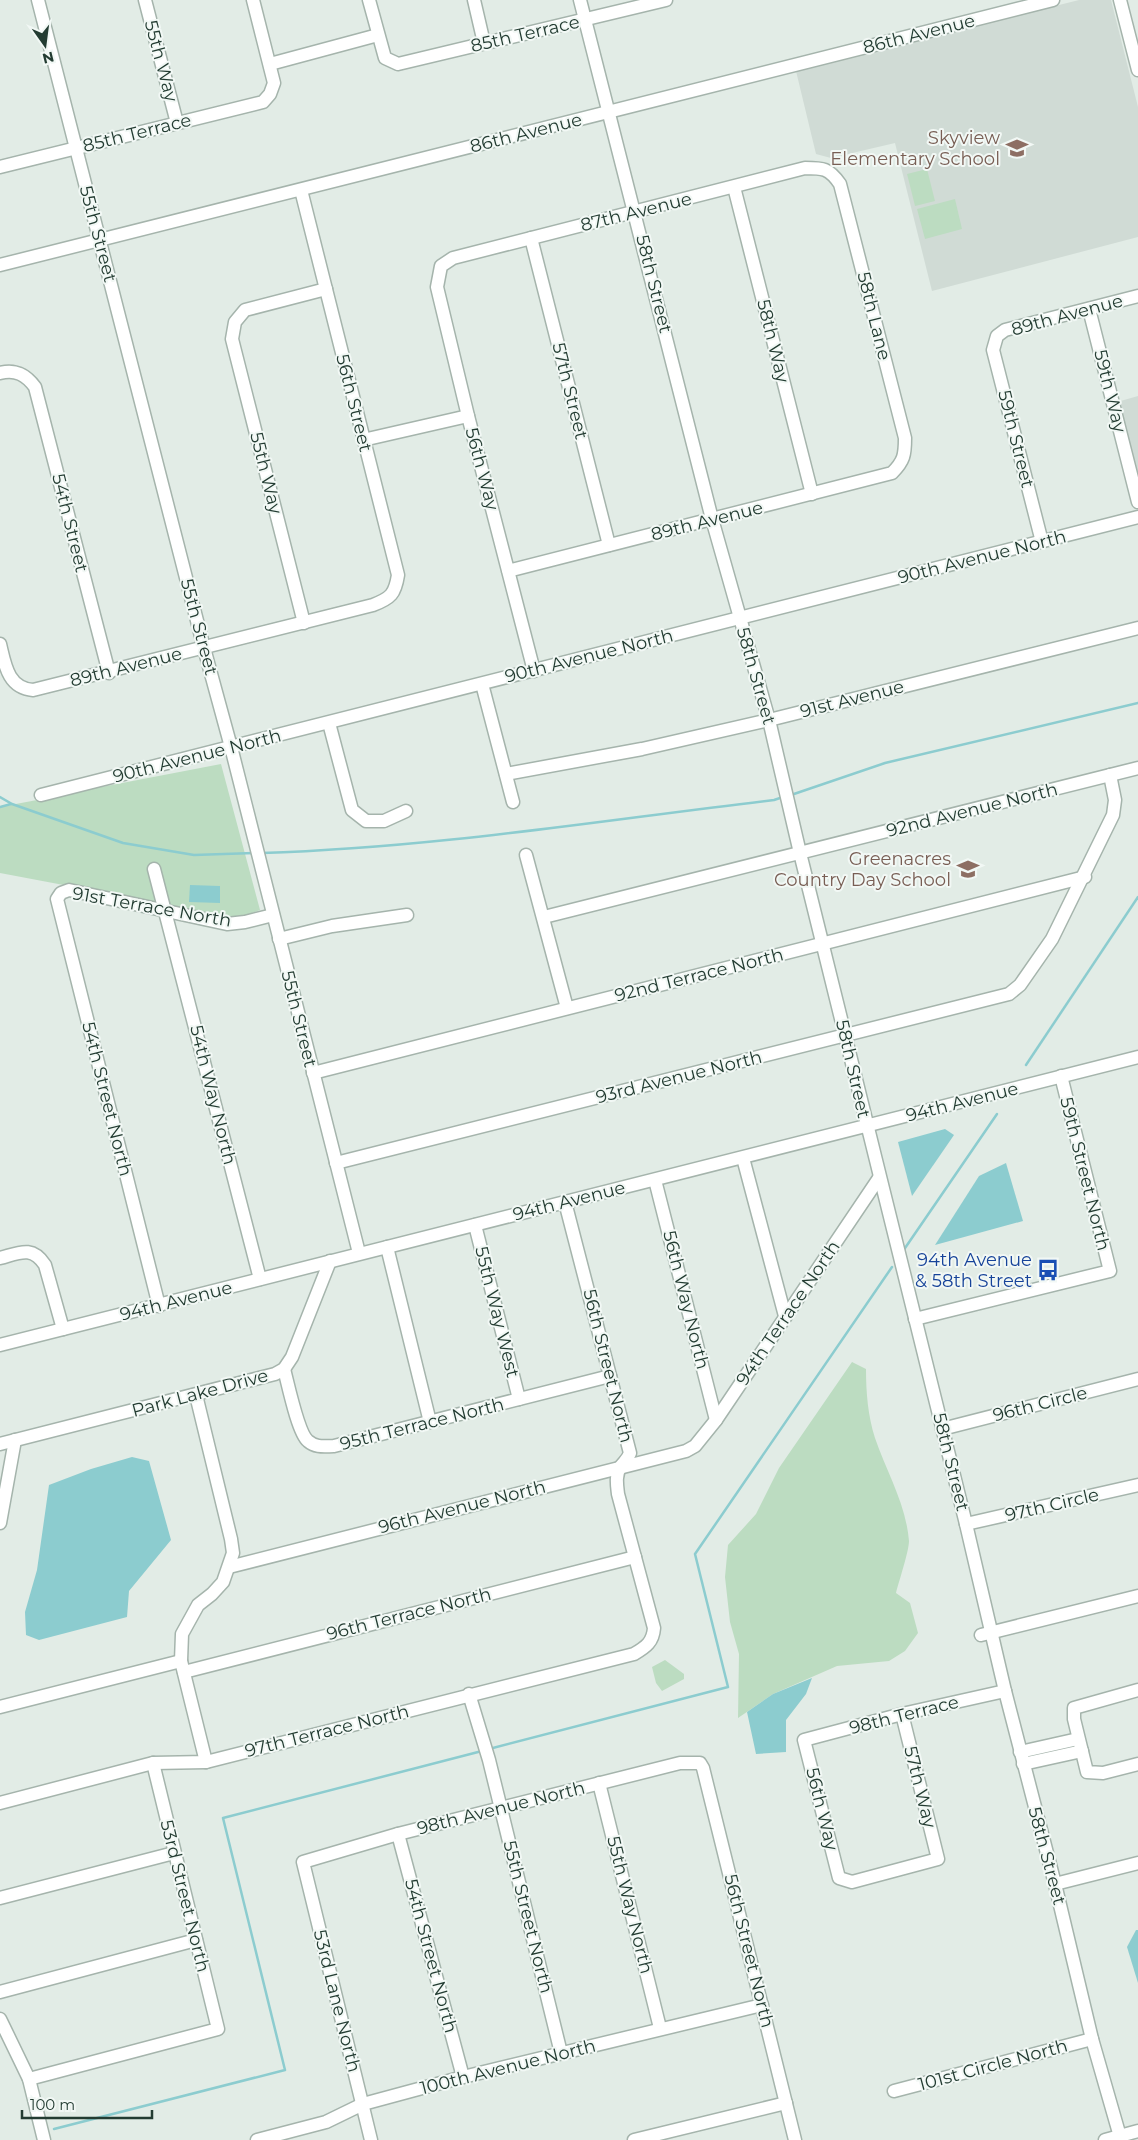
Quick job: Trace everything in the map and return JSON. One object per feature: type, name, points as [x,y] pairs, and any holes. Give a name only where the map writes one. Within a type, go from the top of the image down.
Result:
[{"type":"street","name":"55th Street","points":[[38,0],[231,747],[359,1254]]},
{"type":"street","name":"55th Way","points":[[145,0],[177,123]]},
{"type":"street","points":[[253,0],[270,64],[378,35],[369,0]]},
{"type":"street","points":[[474,0],[484,43]]},
{"type":"street","name":"58th Street","points":[[580,0],[636,212],[712,519],[769,720],[879,1178],[966,1524],[987,1633],[1005,1691],[1055,1884],[1092,2038],[1120,2138]]},
{"type":"street","name":"85th Terrace","points":[[378,35],[385,58],[398,64],[586,21],[666,0]]},
{"type":"street","name":"86th Avenue","points":[[0,266],[1053,0]]},
{"type":"street","points":[[1120,0],[1138,70]]},
{"type":"street","name":"85th Terrace","points":[[0,167],[263,102],[270,94],[274,83],[270,64]]},
{"type":"street","name":"87th Avenue","points":[[442,266],[454,258],[805,168],[820,168],[832,172]]},
{"type":"street","name":"58th Lane","points":[[832,172],[840,184],[905,438],[902,463]]},
{"type":"street","name":"58th Way","points":[[734,187],[812,494]]},
{"type":"street","name":"56th Street","points":[[300,190],[398,575],[396,589],[387,600],[373,605]]},
{"type":"street","name":"57th Street","points":[[531,238],[609,545]]},
{"type":"street","name":"56th Way","points":[[442,266],[437,287],[468,416],[534,670]]},
{"type":"street","name":"55th Way","points":[[304,623],[232,339],[235,322],[245,310],[326,289]]},
{"type":"street","name":"89th Avenue","points":[[997,336],[1006,330],[1138,296]]},
{"type":"street","name":"59th Way","points":[[1089,309],[1138,502]]},
{"type":"street","name":"59th Street","points":[[997,336],[993,350],[1042,542]]},
{"type":"street","name":"54th Street","points":[[0,372],[10,370],[26,376],[35,388],[108,672]]},
{"type":"street","points":[[363,440],[468,416]]},
{"type":"street","name":"89th Avenue","points":[[508,571],[892,473],[902,463]]},
{"type":"street","name":"90th Avenue North","points":[[41,795],[1138,517]]},
{"type":"street","name":"89th Avenue","points":[[0,644],[7,672],[13,682],[24,689],[33,690],[373,605]]},
{"type":"street","name":"91st Avenue","points":[[506,774],[642,749],[769,720],[1138,628]]},
{"type":"street","points":[[482,684],[513,802]]},
{"type":"street","points":[[329,722],[352,810],[366,821],[384,821],[406,811]]},
{"type":"street","name":"92nd Avenue North","points":[[544,918],[1138,768]]},
{"type":"street","points":[[1085,876],[1113,815],[1115,800],[1110,775]]},
{"type":"street","points":[[526,855],[567,1008]]},
{"type":"street","name":"54th Way North","points":[[154,869],[260,1279]]},
{"type":"street","name":"92nd Terrace North","points":[[313,1073],[1085,876]]},
{"type":"street","name":"93rd Avenue North","points":[[336,1163],[1009,994],[1020,986],[1052,939],[1085,876]]},
{"type":"street","name":"91st Terrace North","points":[[60,893],[69,890],[227,924],[273,915]]},
{"type":"street","name":"54th Street North","points":[[60,893],[57,900],[159,1306]]},
{"type":"street","points":[[279,940],[332,926],[407,915]]},
{"type":"street","name":"94th Avenue","points":[[0,1345],[1138,1057]]},
{"type":"street","name":"59th Street North","points":[[916,1319],[1110,1271],[1061,1076]]},
{"type":"street","points":[[743,1158],[785,1316]]},
{"type":"street","name":"94th Terrace North","points":[[695,1446],[716,1420],[879,1178]]},
{"type":"street","name":"56th Way North","points":[[656,1180],[716,1420]]},
{"type":"street","name":"56th Street North","points":[[565,1202],[630,1453],[628,1460],[620,1467],[617,1479],[618,1494],[654,1628],[650,1643]]},
{"type":"street","name":"55th Way West","points":[[475,1225],[519,1399]]},
{"type":"street","points":[[387,1247],[430,1422]]},
{"type":"street","points":[[0,1258],[28,1251],[39,1256],[45,1264],[62,1329]]},
{"type":"street","name":"Park Lake Drive","points":[[0,1444],[275,1374],[284,1369],[292,1356],[330,1261]]},
{"type":"street","name":"95th Terrace North","points":[[284,1369],[301,1430],[307,1441],[319,1446],[334,1446],[610,1376]]},
{"type":"street","name":"96th Circle","points":[[942,1429],[1138,1379]]},
{"type":"street","points":[[196,1395],[233,1553],[230,1567],[223,1582],[212,1594],[198,1604],[182,1634],[183,1666],[206,1762]]},
{"type":"street","points":[[0,1524],[14,1440]]},
{"type":"street","name":"96th Avenue North","points":[[230,1567],[686,1450],[695,1446]]},
{"type":"street","name":"97th Circle","points":[[966,1524],[1138,1485]]},
{"type":"street","name":"96th Terrace North","points":[[0,1707],[183,1666],[635,1557]]},
{"type":"street","points":[[987,1633],[1138,1596]]},
{"type":"street","name":"97th Terrace North","points":[[0,1803],[153,1763],[206,1762],[469,1694],[634,1654],[650,1643]]},
{"type":"street","points":[[1138,1690],[1074,1708],[1074,1720],[1087,1772],[1103,1773],[1138,1764]]},
{"type":"street","name":"98th Terrace","points":[[804,1740],[902,1714],[1005,1691]]},
{"type":"street","name":"55th Street North","points":[[469,1694],[489,1760],[561,2053]]},
{"type":"street","name":"57th Way","points":[[840,1878],[852,1882],[938,1859],[902,1714]]},
{"type":"street","name":"56th Way","points":[[804,1740],[840,1878]]},
{"type":"street","points":[[1022,1758],[1080,1745]]},
{"type":"street","name":"53rd Street North","points":[[29,2078],[218,2029],[153,1763]]},
{"type":"street","name":"98th Avenue North","points":[[303,1862],[398,1834],[599,1783],[680,1763],[700,1763]]},
{"type":"street","name":"56th Street North","points":[[700,1763],[703,1768],[735,1892],[795,2140]]},
{"type":"street","name":"55th Way North","points":[[599,1783],[660,2028]]},
{"type":"street","name":"54th Street North","points":[[398,1834],[463,2077]]},
{"type":"street","points":[[0,1898],[174,1854]]},
{"type":"street","name":"53rd Lane North","points":[[303,1862],[371,2140]]},
{"type":"street","points":[[1055,1884],[1138,1863]]},
{"type":"street","points":[[0,1992],[196,1940]]},
{"type":"street","name":"100th Avenue North","points":[[257,2140],[326,2122],[363,2104],[463,2077],[660,2028],[762,2005]]},
{"type":"street","points":[[0,2020],[29,2078],[44,2140]]},
{"type":"street","name":"101st Circle North","points":[[894,2091],[1092,2038]]},
{"type":"street","points":[[634,2140],[786,2103]]},
{"type":"street","points":[[1105,2140],[1120,2138],[1138,2131]]},
{"type":"shaded area","name":"Skyview Elementary School","points":[[1079,0],[1111,0],[1138,107],[1138,237],[932,291],[895,143],[831,158],[816,154],[796,71]]},
{"type":"shaded area","points":[[1138,396],[1138,484],[1117,402]]},
{"type":"green space","points":[[927,169],[935,201],[915,206],[907,174]]},
{"type":"green space","points":[[955,199],[962,229],[925,239],[917,209]]},
{"type":"green space","points":[[221,764],[260,910],[238,918],[229,919],[169,905],[157,863],[149,865],[159,903],[0,873],[0,807]]},
{"type":"green space","points":[[852,1362],[866,1369],[868,1404],[875,1438],[904,1514],[909,1546],[896,1593],[910,1603],[918,1633],[905,1651],[889,1661],[837,1666],[773,1694],[738,1718],[739,1654],[730,1622],[725,1577],[728,1545],[756,1514],[779,1468]]},
{"type":"green space","points":[[665,1660],[684,1674],[684,1679],[662,1691],[656,1683],[652,1667]]},
{"type":"water","points":[[190,885],[220,886],[220,903],[189,902]]},
{"type":"water","points":[[945,1129],[954,1135],[912,1196],[898,1142]]},
{"type":"water","points":[[1006,1163],[1023,1221],[935,1245],[979,1176]]},
{"type":"water","points":[[132,1457],[149,1461],[171,1540],[129,1591],[127,1617],[39,1640],[26,1635],[25,1612],[37,1570],[49,1485],[91,1469]]},
{"type":"water","points":[[812,1678],[806,1694],[786,1720],[786,1752],[756,1754],[747,1712],[773,1694]]},
{"type":"water","points":[[1136,1930],[1138,1930],[1138,1983],[1127,1947]]},
{"type":"waterway","points":[[791,795],[885,763],[1138,703]]},
{"type":"waterway","points":[[0,797],[12,804],[123,843],[194,855],[254,853]]},
{"type":"waterway","points":[[262,853],[326,850],[454,839],[774,800],[783,797]]},
{"type":"waterway","points":[[0,807],[11,804]]},
{"type":"waterway","points":[[1026,1065],[1138,897]]},
{"type":"waterway","points":[[903,1251],[997,1114]]},
{"type":"waterway","points":[[489,1749],[728,1687],[695,1554],[892,1267]]},
{"type":"waterway","points":[[54,2129],[285,2070],[223,1818],[482,1751]]},
{"type":"place","name":"Skyview Elementary School","points":[[1017,148]]},
{"type":"place","name":"Greenacres Country Day School","points":[[968,869]]},
{"type":"place","name":"94th Avenue & 58th Street","points":[[1048,1270]]}]
